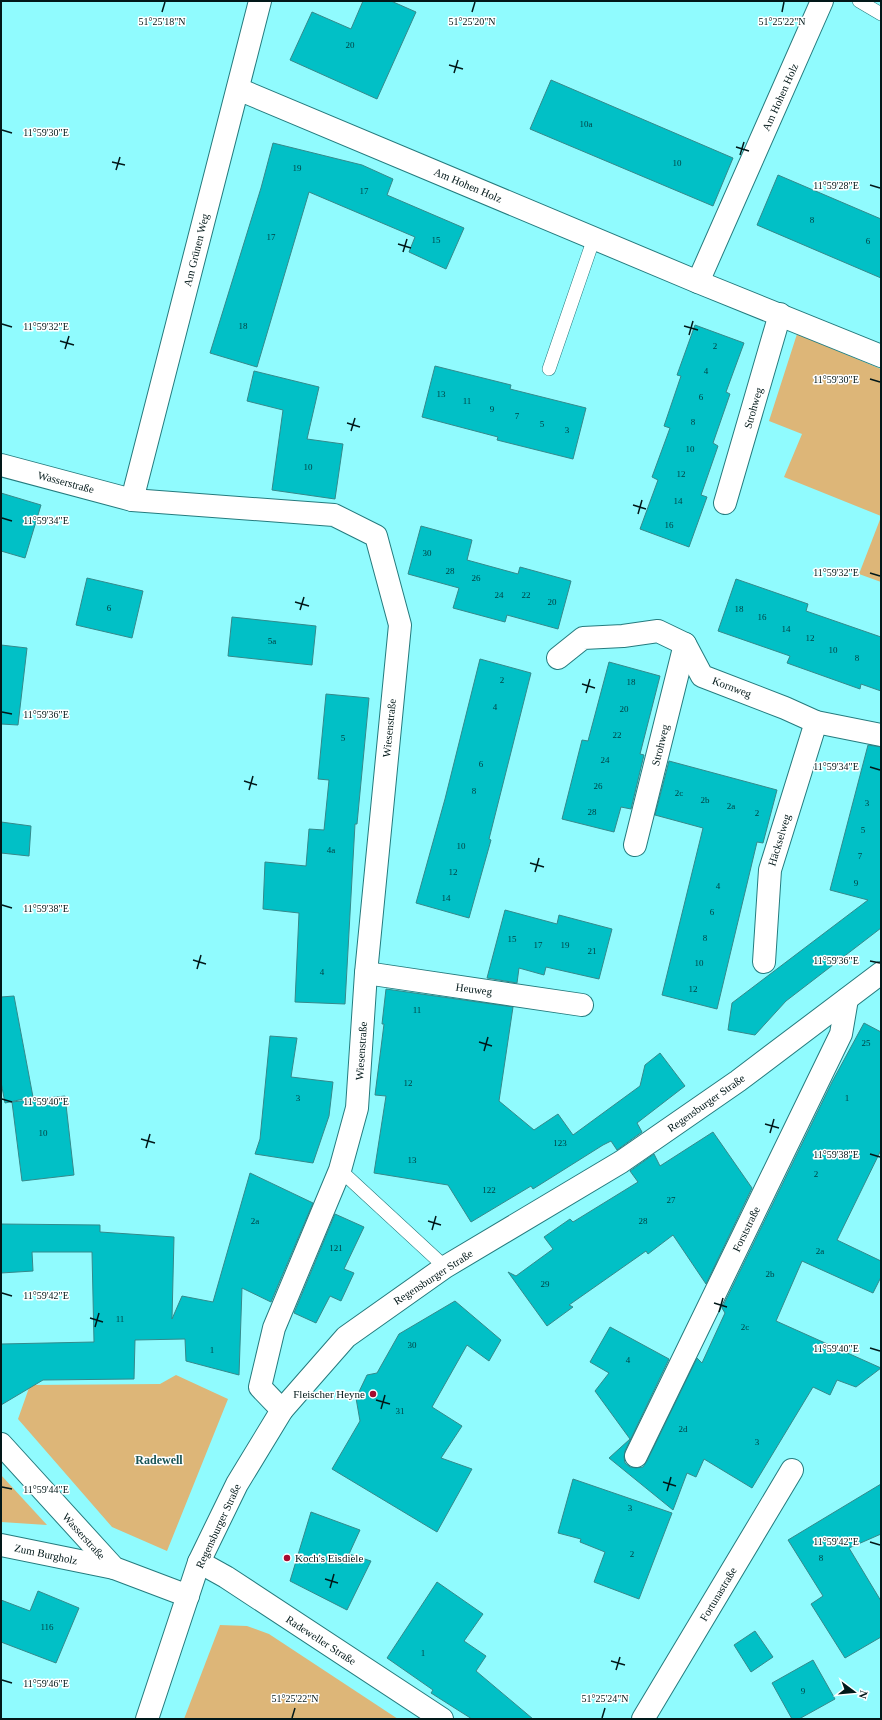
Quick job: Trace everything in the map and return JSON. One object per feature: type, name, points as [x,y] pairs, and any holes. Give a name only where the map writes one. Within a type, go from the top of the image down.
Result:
[{"type":"street","name":"Am Grünen Weg","points":[[132,500],[260,1]]},
{"type":"street","name":"Am Hohen Holz","points":[[698,282],[822,1]]},
{"type":"street","name":"Am Hohen Holz","points":[[238,89],[698,282],[881,356]]},
{"type":"street","name":"Strohweg","points":[[725,503],[780,314]]},
{"type":"street","name":"Wasserstraße","points":[[1,465],[132,500]]},
{"type":"street","name":"Wiesenstraße","points":[[132,500],[334,516],[376,536],[400,624],[366,973],[357,1108],[340,1170],[274,1328],[260,1387],[282,1410]]},
{"type":"street","points":[[558,658],[583,638],[623,636],[658,631],[685,644]]},
{"type":"street","name":"Strohweg","points":[[635,845],[685,644]]},
{"type":"street","name":"Kornweg","points":[[685,644],[702,676],[785,708],[816,722],[881,735]]},
{"type":"street","name":"Häckselweg","points":[[764,962],[770,870],[816,722]]},
{"type":"street","name":"Heuweg","points":[[366,973],[582,1005]]},
{"type":"street","name":"Regensburger Straße","points":[[147,1719],[199,1562],[237,1484],[282,1410],[350,1333],[445,1267],[621,1162],[738,1081],[881,973]]},
{"type":"street","name":"Forststraße","points":[[636,1456],[841,1034],[847,1000]]},
{"type":"street","name":"Wasserstraße","points":[[1,1444],[114,1568],[188,1596]]},
{"type":"street","name":"Fortunastraße","points":[[643,1719],[792,1470]]},
{"type":"street","name":"Zum Burgholz","points":[[1,1545],[114,1568]]},
{"type":"street","name":"Radeweller Straße","points":[[199,1562],[237,1584],[442,1719]]},
{"type":"lane","points":[[859,1],[881,14]]},
{"type":"lane","points":[[549,369],[594,238]]},
{"type":"lane","points":[[340,1170],[445,1267]]},
{"type":"shaded area","points":[[797,334],[881,369],[881,516],[784,477],[802,434],[769,421]]},
{"type":"shaded area","points":[[881,517],[881,582],[859,574]]},
{"type":"shaded area","points":[[176,1375],[228,1399],[167,1551],[112,1527],[18,1419],[30,1385],[160,1384]]},
{"type":"shaded area","points":[[1,1475],[47,1525],[1,1522]]},
{"type":"shaded area","points":[[220,1625],[247,1626],[269,1634],[398,1719],[184,1719]]},
{"type":"building","points":[[363,1],[391,1],[416,12],[377,99],[290,60],[312,12],[351,29]]},
{"type":"building","points":[[551,80],[733,158],[713,206],[530,129]]},
{"type":"building","points":[[273,143],[362,165],[393,179],[387,195],[464,228],[446,269],[409,252],[415,237],[309,192],[257,367],[210,353],[261,188]]},
{"type":"building","points":[[778,175],[881,219],[881,278],[757,225]]},
{"type":"building","points":[[695,325],[744,343],[726,392],[730,394],[713,443],[718,446],[701,495],[707,497],[689,547],[640,529],[658,480],[652,477],[670,428],[664,426],[681,376],[677,375]]},
{"type":"building","points":[[435,366],[511,385],[510,389],[586,408],[573,459],[497,440],[498,437],[422,417]]},
{"type":"building","points":[[254,371],[319,387],[307,439],[343,444],[335,499],[272,490],[283,410],[247,401]]},
{"type":"building","points":[[1,493],[41,505],[25,558],[1,551]]},
{"type":"building","points":[[421,526],[472,540],[467,560],[518,574],[520,567],[571,581],[558,629],[507,615],[505,622],[453,608],[459,588],[408,574]]},
{"type":"building","points":[[87,578],[143,591],[132,638],[76,625]]},
{"type":"building","points":[[736,579],[808,604],[806,611],[881,637],[881,691],[861,684],[860,689],[787,663],[790,656],[718,631]]},
{"type":"building","points":[[232,617],[316,626],[312,665],[228,656]]},
{"type":"building","points":[[1,645],[27,648],[18,725],[1,724]]},
{"type":"building","points":[[480,659],[531,673],[489,839],[491,840],[469,918],[416,903],[445,799]]},
{"type":"building","points":[[609,662],[660,676],[640,754],[644,755],[631,809],[621,807],[614,832],[562,819],[582,740],[588,741]]},
{"type":"building","points":[[326,694],[369,698],[357,824],[355,824],[345,1004],[295,1002],[299,913],[263,909],[265,862],[306,866],[309,829],[324,830],[329,780],[318,779]]},
{"type":"building","points":[[868,745],[881,747],[881,928],[786,1001],[755,1035],[728,1030],[732,1003],[868,900],[830,890]]},
{"type":"building","points":[[669,761],[777,790],[763,843],[757,842],[717,1009],[662,995],[703,828],[655,815]]},
{"type":"building","points":[[1,822],[31,826],[29,856],[1,853]]},
{"type":"building","points":[[505,910],[557,924],[559,915],[612,929],[599,979],[546,967],[544,975],[519,968],[517,983],[487,978]]},
{"type":"building","points":[[386,989],[513,1007],[499,1101],[534,1130],[558,1114],[573,1135],[640,1086],[645,1065],[660,1053],[685,1086],[637,1123],[642,1132],[617,1150],[611,1141],[533,1189],[531,1186],[471,1222],[448,1185],[374,1173],[386,1096],[375,1095],[384,1024],[382,1024]]},
{"type":"building","points":[[14,996],[33,1097],[5,1103],[1,1082],[1,997]]},
{"type":"building","points":[[864,1023],[881,1032],[881,1150],[837,1240],[881,1261],[881,1277],[873,1293],[802,1261],[776,1321],[881,1368],[856,1387],[837,1380],[830,1395],[813,1387],[752,1488],[704,1459],[696,1477],[687,1473],[673,1510],[609,1458],[630,1439],[595,1391],[609,1373],[590,1362],[610,1327],[669,1359],[625,1451],[625,1463],[630,1467],[643,1467],[697,1358],[702,1363],[725,1313],[722,1308],[832,1082]]},
{"type":"building","points":[[270,1036],[297,1038],[291,1077],[333,1082],[329,1116],[313,1163],[255,1154],[260,1139]]},
{"type":"building","points":[[65,1096],[74,1175],[22,1181],[12,1102]]},
{"type":"building","points":[[713,1132],[752,1188],[706,1284],[673,1235],[648,1254],[646,1251],[569,1305],[573,1307],[547,1326],[508,1272],[516,1276],[553,1249],[544,1237],[570,1219],[573,1222],[638,1182],[630,1171],[654,1154],[660,1166]]},
{"type":"building","points":[[250,1173],[313,1203],[271,1302],[242,1288],[239,1375],[186,1361],[185,1339],[135,1340],[134,1379],[43,1380],[1,1405],[1,1344],[94,1342],[92,1252],[32,1252],[33,1271],[1,1273],[1,1224],[100,1225],[100,1232],[174,1237],[172,1319],[182,1296],[213,1302]]},
{"type":"building","points":[[335,1214],[364,1227],[344,1269],[354,1273],[341,1301],[330,1296],[316,1323],[294,1313]]},
{"type":"building","points":[[455,1301],[501,1340],[489,1361],[467,1345],[432,1407],[462,1426],[441,1458],[472,1469],[437,1532],[332,1469],[360,1421],[356,1398],[367,1375],[377,1373],[399,1334]]},
{"type":"building","points":[[573,1479],[672,1513],[639,1599],[594,1582],[605,1552],[580,1542],[581,1539],[558,1533]]},
{"type":"building","points":[[881,1484],[881,1534],[849,1548],[881,1601],[881,1637],[845,1658],[811,1604],[823,1596],[788,1540]]},
{"type":"building","points":[[311,1512],[360,1530],[349,1554],[371,1561],[347,1610],[290,1581]]},
{"type":"building","points":[[437,1582],[483,1614],[464,1641],[486,1656],[476,1671],[533,1719],[472,1719],[431,1693],[433,1690],[387,1658]]},
{"type":"building","points":[[38,1591],[79,1608],[56,1663],[1,1642],[1,1600],[30,1611]]},
{"type":"building","points":[[755,1631],[773,1657],[751,1672],[734,1645]]},
{"type":"building","points":[[813,1660],[835,1699],[799,1719],[792,1719],[772,1683]]},
{"type":"place","name":"Fleischer Heyne","points":[[373,1394]]},
{"type":"place","name":"Koch's Eisdiele","points":[[287,1558]]},
{"type":"district","name":"Radewell","points":[[159,1460]]}]
